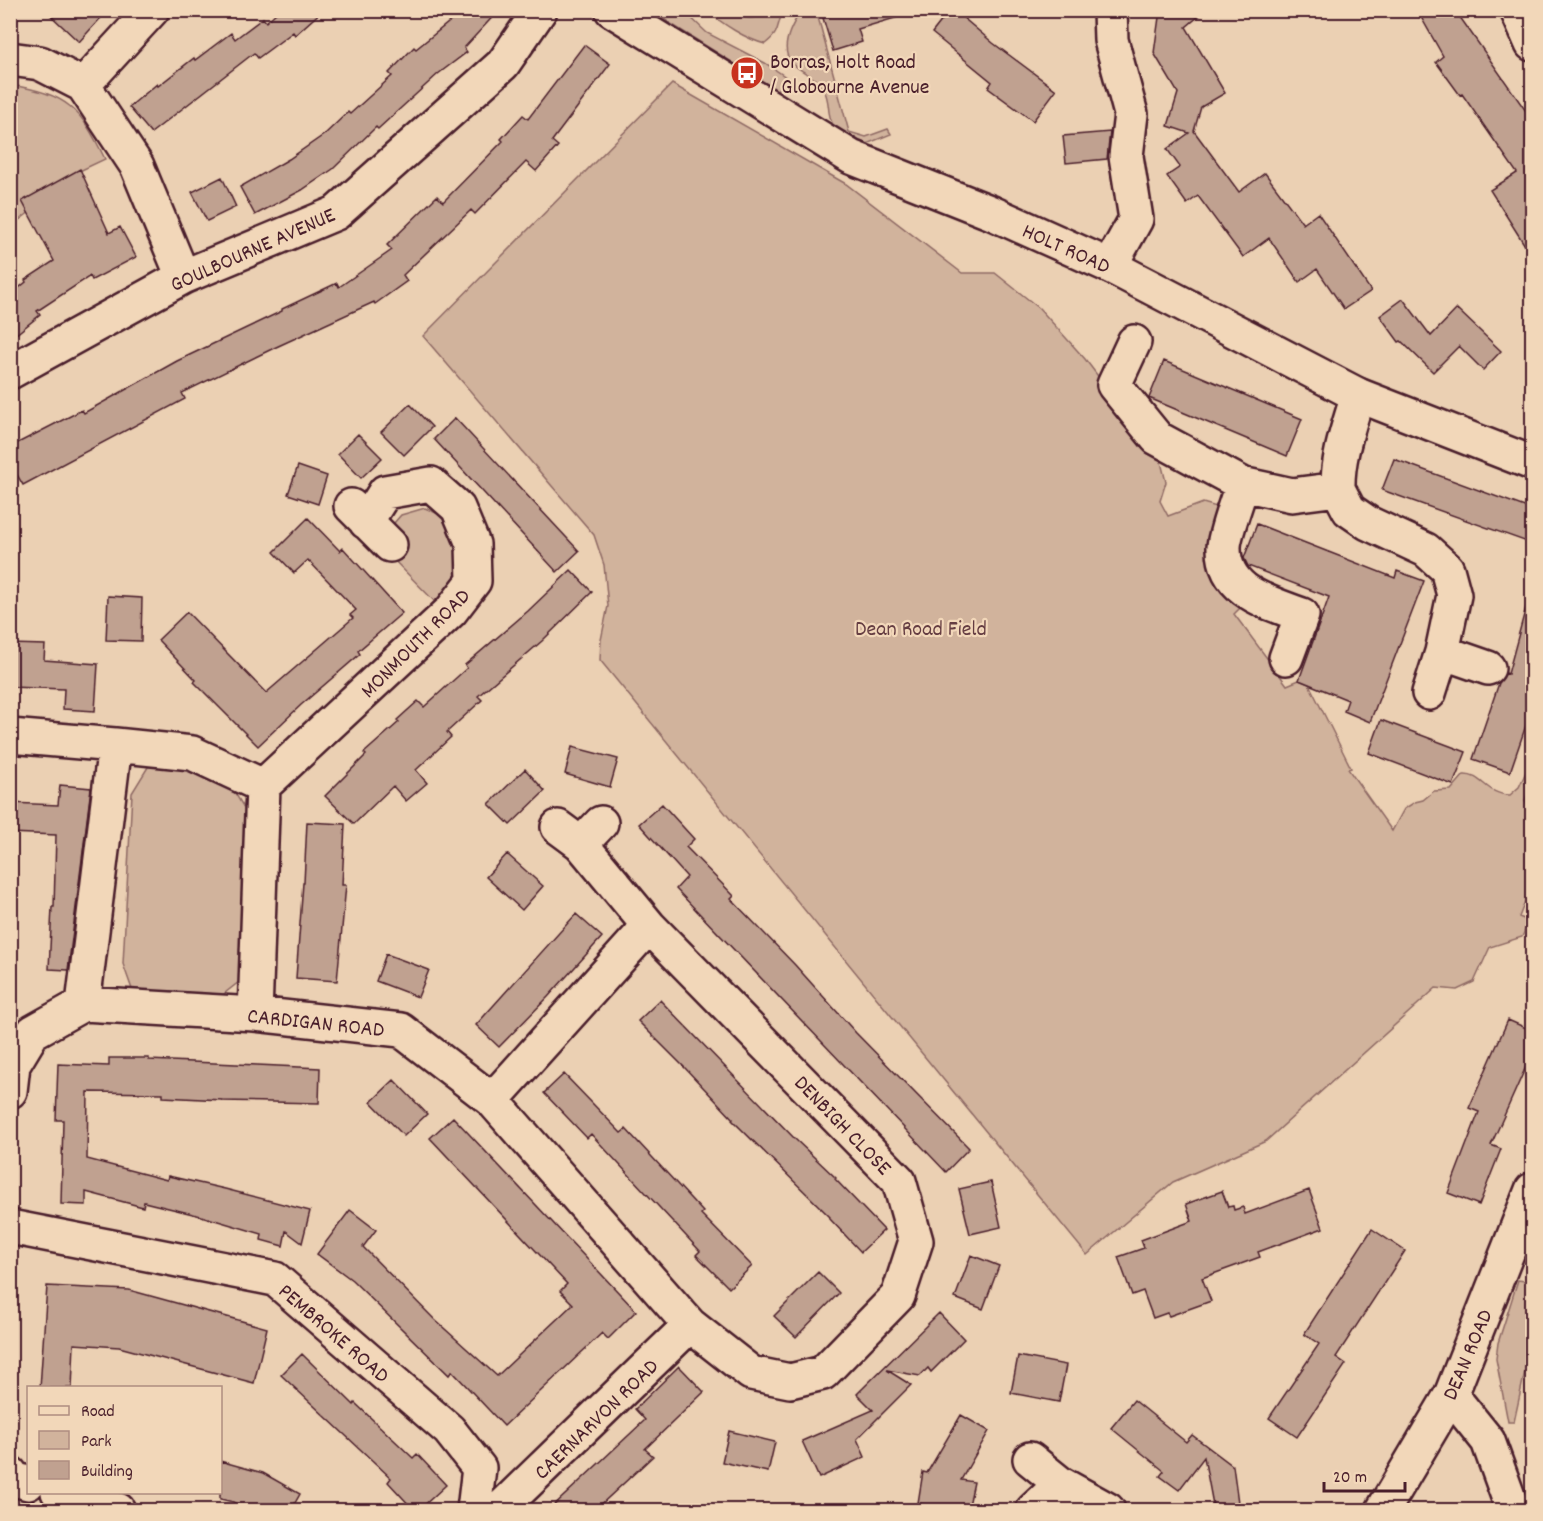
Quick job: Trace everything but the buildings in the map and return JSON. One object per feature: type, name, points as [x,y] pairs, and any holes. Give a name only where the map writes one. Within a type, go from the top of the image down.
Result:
[{"type":"street","points":[[83,85],[152,10]]},
{"type":"street","name":"GOULBOURNE AVENUE","points":[[10,372],[183,277],[336,213],[503,64],[540,10]]},
{"type":"street","name":"HOLT ROAD","points":[[612,10],[851,157],[992,213],[1110,266],[1358,395],[1533,463]]},
{"type":"street","points":[[1517,10],[1533,44]]},
{"type":"street","points":[[1103,34],[1131,114],[1126,156],[1136,219],[1110,266]]},
{"type":"street","points":[[10,59],[40,63],[83,85],[137,166],[183,277]]},
{"type":"street","points":[[1134,342],[1114,386],[1157,438],[1242,484],[1292,495],[1338,489]]},
{"type":"street","points":[[1358,395],[1337,473],[1338,489],[1349,510],[1368,523],[1426,550],[1447,570],[1454,595],[1442,652],[1429,693]]},
{"type":"street","name":"MONMOUTH ROAD","points":[[263,786],[451,611],[474,581],[473,544],[458,508],[431,484],[385,492],[358,514],[390,545]]},
{"type":"street","points":[[1242,484],[1224,547],[1230,576],[1252,596],[1302,615],[1286,658]]},
{"type":"street","points":[[1442,652],[1488,668]]},
{"type":"street","points":[[10,736],[192,753],[263,786],[255,1014]]},
{"type":"street","points":[[10,1091],[13,1065],[33,1032],[83,1004],[115,745]]},
{"type":"street","name":"DENBIGH CLOSE","points":[[580,831],[649,926],[899,1181],[916,1241],[898,1296],[823,1373],[790,1381],[751,1373],[690,1325]]},
{"type":"street","points":[[492,1100],[649,926]]},
{"type":"street","name":"CARDIGAN ROAD","points":[[83,1004],[255,1014],[401,1030],[492,1100],[690,1325]]},
{"type":"street","name":"DEAN ROAD","points":[[1383,1510],[1451,1395],[1533,1190]]},
{"type":"street","name":"PEMBROKE ROAD","points":[[10,1227],[275,1279],[449,1430],[479,1468],[474,1510]]},
{"type":"street","name":"CAERNARVON ROAD","points":[[500,1510],[690,1325]]},
{"type":"street","points":[[1451,1395],[1488,1441],[1513,1510]]},
{"type":"street","points":[[1030,1459],[1061,1484],[1108,1510]]},
{"type":"street","points":[[10,1473],[14,1479],[27,1484]]},
{"type":"street","points":[[1034,1510],[1061,1484]]},
{"type":"street","points":[[65,1494],[118,1510]]},
{"type":"green space","points":[[654,11],[684,11],[707,33],[765,63],[789,79],[777,90]]},
{"type":"green space","points":[[708,11],[729,11],[736,16],[750,18],[775,15],[776,11],[783,11],[776,32],[765,44],[750,39]]},
{"type":"green space","points":[[801,11],[838,11],[818,17],[849,132],[866,137],[888,129],[891,134],[864,145],[841,134],[833,125],[824,90],[817,81],[792,63],[786,50],[788,36]]},
{"type":"green space","name":"Dean Road Field","points":[[672,84],[846,184],[962,273],[995,273],[1039,308],[1085,359],[1160,458],[1166,482],[1160,501],[1168,516],[1203,503],[1227,510],[1243,599],[1241,607],[1234,614],[1287,685],[1299,680],[1309,684],[1351,768],[1348,769],[1392,831],[1404,809],[1423,800],[1434,791],[1451,790],[1464,775],[1475,778],[1495,792],[1510,795],[1519,787],[1532,759],[1532,782],[1525,800],[1532,812],[1532,890],[1530,889],[1519,917],[1529,921],[1522,937],[1490,947],[1474,982],[1457,990],[1436,988],[1266,1141],[1173,1182],[1087,1255],[600,660],[601,640],[608,606],[604,565],[594,535],[423,336]]},
{"type":"green space","points":[[10,85],[46,93],[70,106],[88,127],[105,159],[69,176],[11,226],[11,192],[16,190],[11,157]]},
{"type":"green space","points":[[425,508],[443,516],[458,537],[465,561],[443,610],[391,557],[398,535],[394,523],[401,515]]},
{"type":"green space","points":[[190,765],[229,783],[252,821],[240,981],[216,1000],[133,992],[123,964],[132,793],[148,767]]},
{"type":"green space","points":[[1518,1280],[1531,1282],[1529,1353],[1514,1422],[1508,1422],[1496,1359],[1498,1343]]},
{"type":"place","name":"Borras, Holt Road / Globourne Avenue","points":[[747,73]]}]
